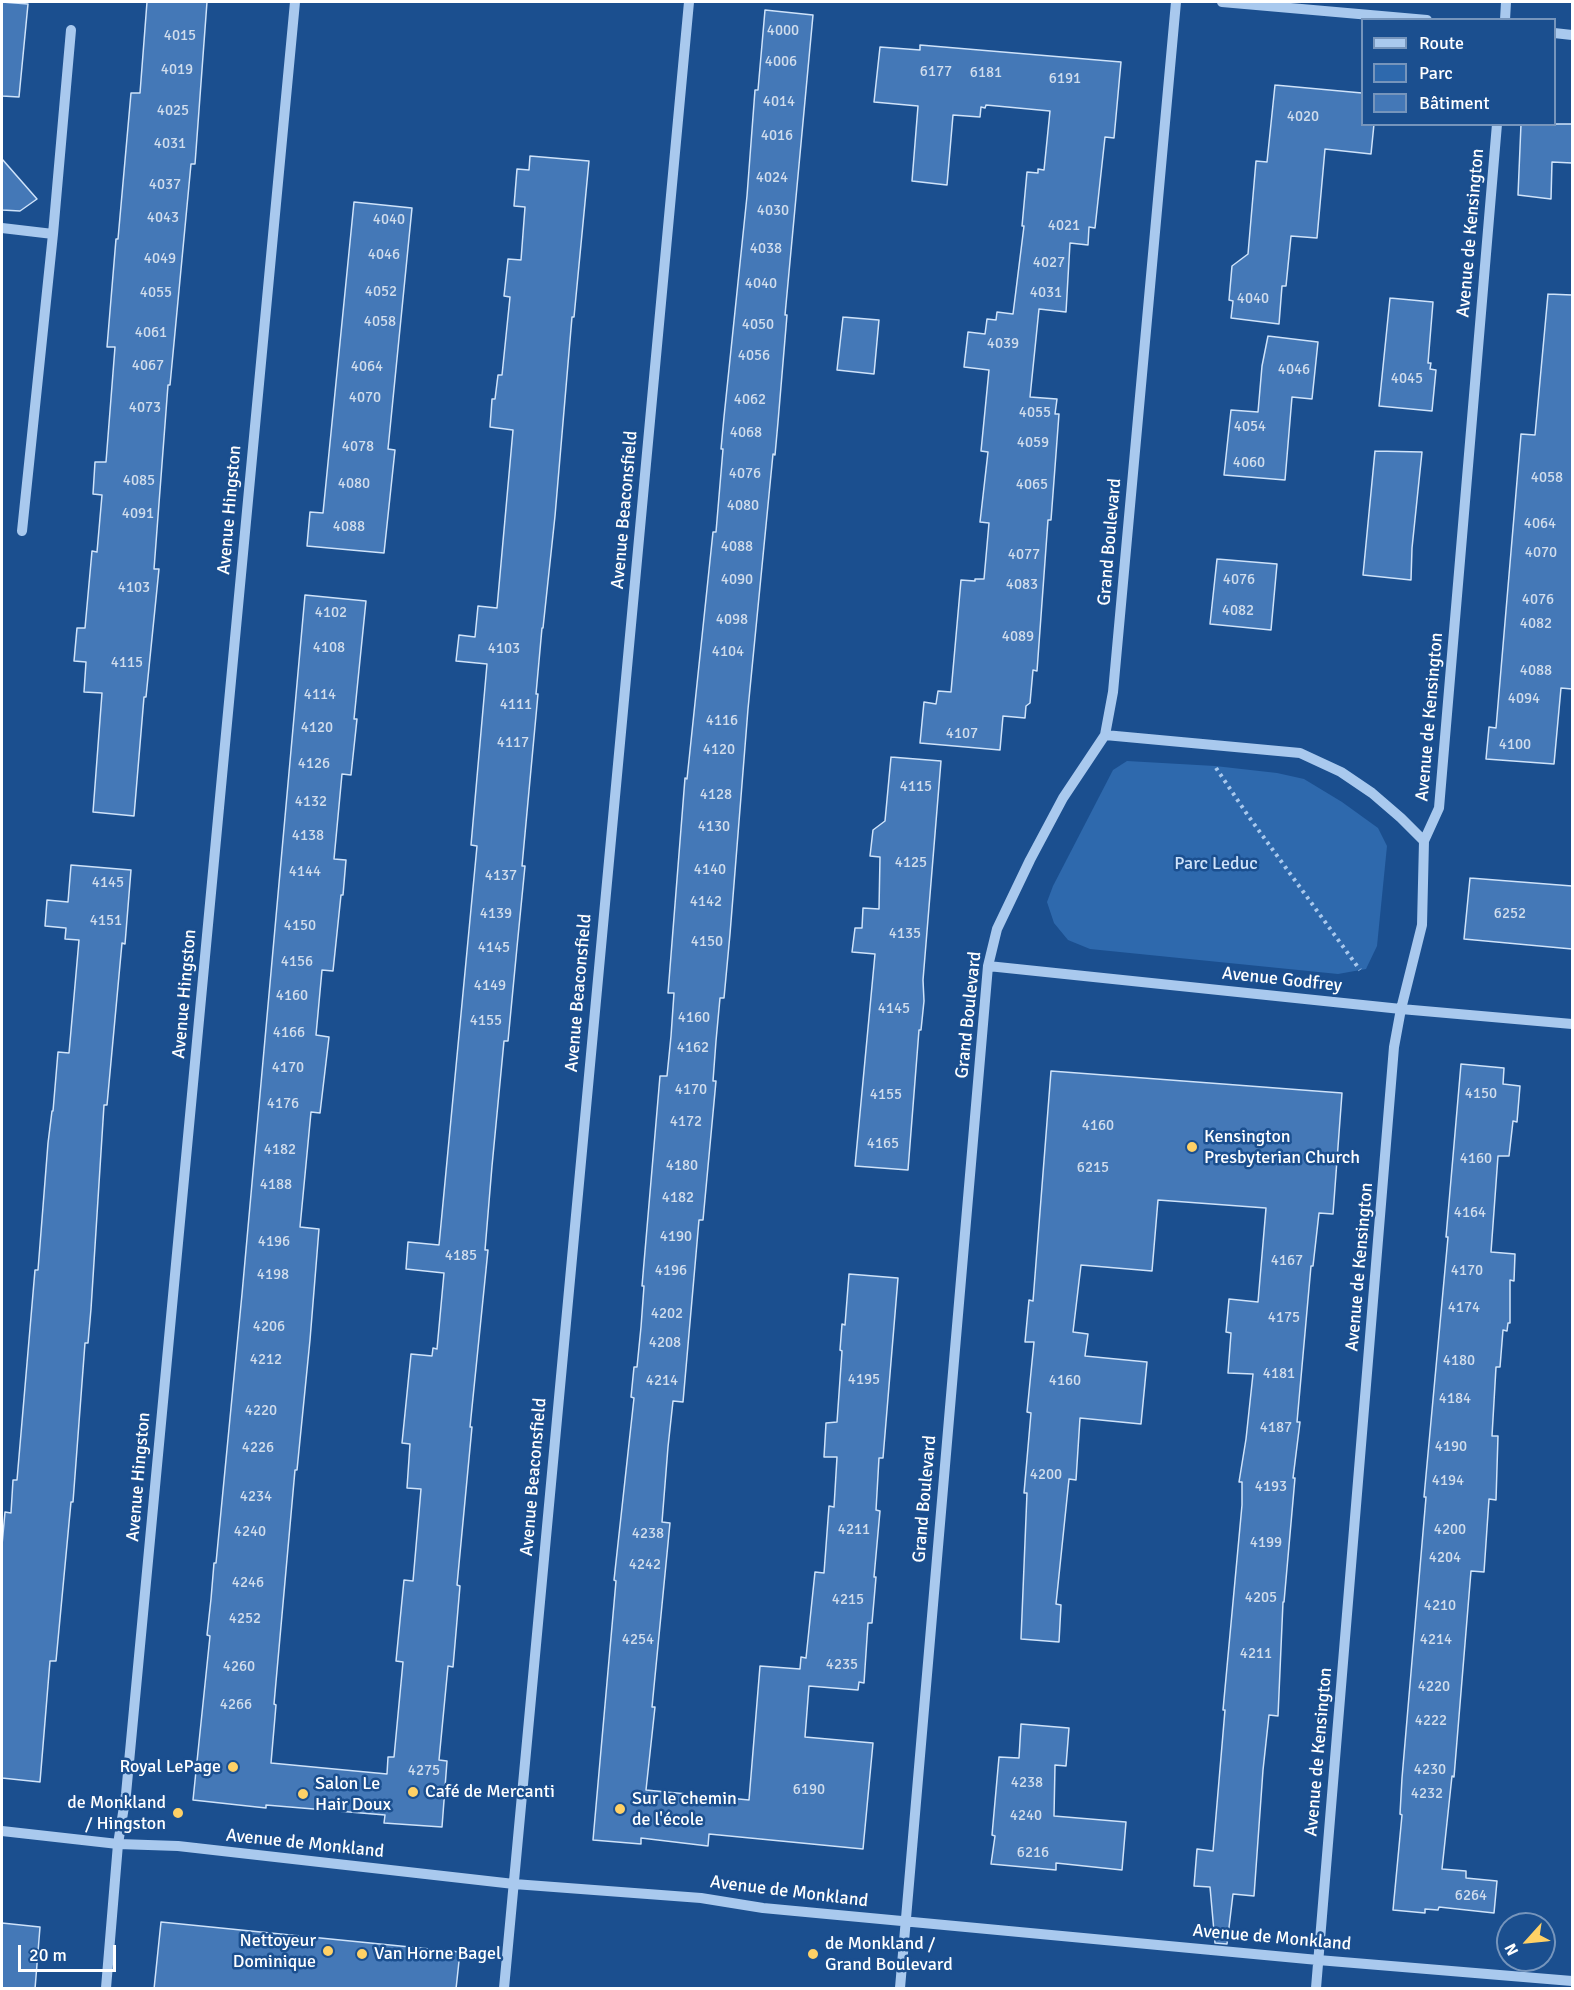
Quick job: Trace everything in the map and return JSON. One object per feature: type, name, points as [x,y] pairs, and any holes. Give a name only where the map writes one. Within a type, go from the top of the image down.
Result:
[{"type":"street","name":"Avenue Hingston","points":[[106,1989],[295,2]]},
{"type":"street","name":"Avenue Beaconsfield","points":[[504,1989],[689,2]]},
{"type":"street","name":"Grand Boulevard","points":[[900,1989],[988,966],[997,929],[1030,860],[1063,798],[1105,735],[1113,692],[1176,2]]},
{"type":"street","points":[[1222,2],[1403,18]]},
{"type":"street","points":[[1505,18],[1506,2]]},
{"type":"street","points":[[22,531],[72,30]]},
{"type":"street","points":[[1556,33],[1572,35]]},
{"type":"street","name":"Avenue de Kensington","points":[[1316,1989],[1393,1059],[1401,1009],[1422,925],[1424,841],[1439,808],[1497,126]]},
{"type":"street","points":[[2,228],[52,234]]},
{"type":"street","points":[[1105,735],[1300,753],[1341,772],[1372,793],[1424,841]]},
{"type":"street","name":"Avenue Godfrey","points":[[988,966],[1401,1009],[1572,1024]]},
{"type":"street","name":"Avenue de Monkland","points":[[2,1831],[118,1844],[178,1846],[514,1884],[700,1898],[763,1908],[1318,1960],[1572,1981]]},
{"type":"path","points":[[1215,765],[1360,970]]},
{"type":"green space","name":"Parc Leduc","points":[[1127,761],[1215,766],[1277,773],[1304,779],[1342,802],[1378,828],[1387,846],[1377,946],[1366,969],[1338,974],[1090,949],[1068,940],[1054,923],[1047,902],[1113,770]]},
{"type":"building","points":[[2,2],[28,4],[19,97],[2,96]]},
{"type":"building","points":[[147,2],[207,2],[195,164],[191,164],[170,385],[168,385],[154,569],[159,569],[146,697],[144,697],[134,816],[93,812],[102,693],[84,692],[86,662],[74,661],[77,628],[85,628],[92,551],[97,552],[102,495],[93,494],[95,462],[106,462],[115,347],[107,347],[116,239],[118,239],[131,93],[140,93]]},
{"type":"building","points":[[765,10],[813,15],[785,315],[787,315],[775,455],[773,454],[748,709],[724,998],[720,998],[716,1041],[713,1081],[716,1081],[703,1220],[699,1220],[683,1402],[673,1401],[668,1447],[662,1522],[670,1523],[646,1790],[749,1800],[760,1666],[800,1669],[801,1657],[806,1658],[815,1572],[824,1573],[829,1506],[834,1507],[837,1457],[824,1457],[826,1423],[837,1422],[842,1324],[845,1325],[849,1274],[898,1278],[883,1458],[879,1458],[876,1510],[880,1511],[874,1577],[876,1577],[872,1623],[868,1623],[864,1683],[859,1682],[858,1690],[809,1686],[805,1737],[873,1743],[863,1849],[709,1834],[708,1846],[641,1838],[641,1844],[593,1840],[616,1581],[614,1580],[634,1398],[631,1397],[641,1327],[644,1286],[642,1286],[660,1076],[667,1076],[671,1036],[674,993],[668,993],[685,778],[687,779],[713,532],[716,532],[724,417],[747,196],[755,90],[758,90]]},
{"type":"building","points":[[920,45],[1121,62],[1114,138],[1105,137],[1095,228],[1089,227],[1088,245],[1070,243],[1066,312],[1039,309],[1030,397],[1057,399],[1055,414],[1059,414],[1051,520],[1048,520],[1037,671],[1033,670],[1030,703],[1026,706],[1025,718],[1003,716],[1000,750],[920,743],[924,702],[936,704],[938,691],[951,692],[961,580],[984,579],[989,523],[980,522],[988,452],[981,451],[989,370],[964,367],[968,332],[985,334],[987,319],[996,320],[997,312],[1013,314],[1024,226],[1022,226],[1027,172],[1038,173],[1038,169],[1044,170],[1050,111],[986,105],[985,108],[981,107],[980,117],[953,115],[947,185],[912,181],[918,106],[874,102],[880,47],[920,50]]},
{"type":"building","points":[[1275,85],[1361,93],[1361,126],[1374,126],[1371,154],[1325,149],[1317,238],[1291,236],[1286,286],[1282,286],[1279,324],[1231,318],[1233,301],[1229,300],[1232,266],[1248,254],[1256,161],[1267,162]]},
{"type":"building","points":[[1572,124],[1572,163],[1552,162],[1551,199],[1518,195],[1521,126]]},
{"type":"building","points":[[530,156],[589,161],[536,694],[538,694],[522,866],[525,866],[508,1041],[504,1041],[492,1166],[485,1250],[488,1250],[470,1427],[472,1427],[457,1585],[460,1586],[453,1667],[448,1666],[439,1760],[447,1761],[442,1827],[384,1823],[385,1815],[266,1805],[266,1808],[193,1800],[210,1636],[207,1635],[242,1294],[305,595],[366,601],[354,719],[357,719],[351,775],[342,774],[334,859],[346,860],[343,895],[341,895],[333,971],[322,970],[316,1035],[329,1037],[320,1113],[311,1112],[300,1227],[319,1229],[310,1340],[297,1470],[295,1470],[274,1704],[276,1705],[271,1763],[387,1774],[388,1757],[394,1757],[403,1662],[396,1661],[404,1580],[413,1581],[421,1489],[407,1488],[410,1444],[402,1443],[411,1354],[432,1356],[433,1348],[437,1349],[444,1273],[406,1269],[408,1242],[439,1245],[477,846],[471,845],[487,664],[456,661],[459,635],[475,637],[478,606],[497,608],[513,430],[490,427],[492,399],[495,399],[498,375],[502,375],[510,297],[504,296],[508,259],[521,260],[525,207],[514,206],[517,169],[529,170]]},
{"type":"building","points":[[2,159],[37,199],[20,211],[2,210]]},
{"type":"building","points":[[354,202],[412,208],[388,449],[395,450],[384,553],[307,546],[310,512],[323,513]]},
{"type":"building","points":[[1548,294],[1572,295],[1572,689],[1561,688],[1554,764],[1486,759],[1489,727],[1496,728],[1521,434],[1535,435]]},
{"type":"building","points":[[1390,298],[1433,302],[1428,363],[1431,363],[1430,369],[1436,370],[1432,411],[1379,406]]},
{"type":"building","points":[[843,317],[879,320],[874,374],[837,370]]},
{"type":"building","points":[[1268,336],[1318,342],[1312,399],[1292,397],[1285,480],[1224,475],[1231,410],[1258,412],[1262,366]]},
{"type":"building","points":[[1375,451],[1422,452],[1411,580],[1363,575]]},
{"type":"building","points":[[1217,559],[1277,564],[1271,630],[1210,624]]},
{"type":"building","points":[[891,757],[941,761],[923,980],[924,1001],[921,1030],[919,1030],[908,1170],[855,1166],[875,954],[852,952],[855,928],[862,928],[863,908],[879,909],[880,857],[870,856],[873,830],[885,821]]},
{"type":"building","points":[[71,865],[131,870],[107,1105],[104,1105],[91,1309],[88,1343],[85,1343],[73,1502],[71,1502],[56,1661],[50,1661],[40,1782],[2,1778],[2,1545],[5,1512],[11,1513],[13,1480],[17,1480],[35,1270],[38,1270],[58,1052],[69,1053],[79,940],[65,939],[66,928],[45,926],[47,900],[68,902]]},
{"type":"building","points":[[1470,878],[1572,886],[1572,949],[1464,939]]},
{"type":"building","points":[[1461,1064],[1504,1068],[1503,1084],[1520,1086],[1517,1122],[1513,1121],[1509,1156],[1498,1156],[1491,1252],[1515,1254],[1514,1281],[1510,1280],[1510,1323],[1508,1323],[1507,1331],[1503,1330],[1500,1367],[1496,1367],[1492,1436],[1498,1436],[1496,1500],[1489,1499],[1484,1572],[1471,1571],[1454,1777],[1452,1776],[1442,1869],[1466,1871],[1466,1878],[1497,1881],[1494,1913],[1439,1907],[1438,1910],[1425,1909],[1425,1913],[1393,1910],[1426,1497],[1424,1497]]},
{"type":"building","points":[[1051,1071],[1342,1093],[1333,1214],[1319,1213],[1313,1266],[1311,1266],[1297,1422],[1300,1422],[1283,1602],[1278,1716],[1269,1715],[1254,1896],[1233,1894],[1227,1944],[1215,1943],[1210,1887],[1194,1886],[1197,1849],[1213,1851],[1225,1710],[1223,1710],[1242,1505],[1242,1482],[1239,1482],[1253,1374],[1228,1373],[1231,1333],[1226,1332],[1229,1299],[1258,1302],[1266,1208],[1158,1200],[1152,1271],[1081,1265],[1073,1332],[1088,1334],[1085,1356],[1147,1362],[1141,1424],[1080,1418],[1076,1480],[1069,1479],[1056,1604],[1061,1605],[1059,1642],[1021,1639],[1027,1493],[1024,1493],[1031,1413],[1027,1412],[1034,1342],[1025,1342],[1029,1300],[1033,1301]]},
{"type":"building","points":[[1021,1724],[1069,1728],[1066,1766],[1055,1765],[1054,1816],[1126,1822],[1122,1870],[1056,1863],[1056,1870],[991,1864],[995,1836],[992,1835],[999,1757],[1019,1758]]},
{"type":"building","points":[[161,1922],[460,1952],[456,1989],[154,1989]]},
{"type":"building","points":[[2,1923],[40,1927],[35,1989],[2,1989]]},
{"type":"place","name":"Kensington Presbyterian Church","points":[[1192,1147]]},
{"type":"place","name":"Royal LePage","points":[[233,1767]]},
{"type":"place","name":"Café de Mercanti","points":[[413,1792]]},
{"type":"place","name":"Salon Le Hair Doux","points":[[303,1794]]},
{"type":"place","name":"Sur le chemin de l'école","points":[[620,1809]]},
{"type":"place","name":"de Monkland / Hingston","points":[[178,1813]]},
{"type":"place","name":"Nettoyeur Dominique","points":[[328,1951]]},
{"type":"place","name":"Van Horne Bagel","points":[[362,1954]]},
{"type":"place","name":"de Monkland / Grand Boulevard","points":[[813,1954]]}]
